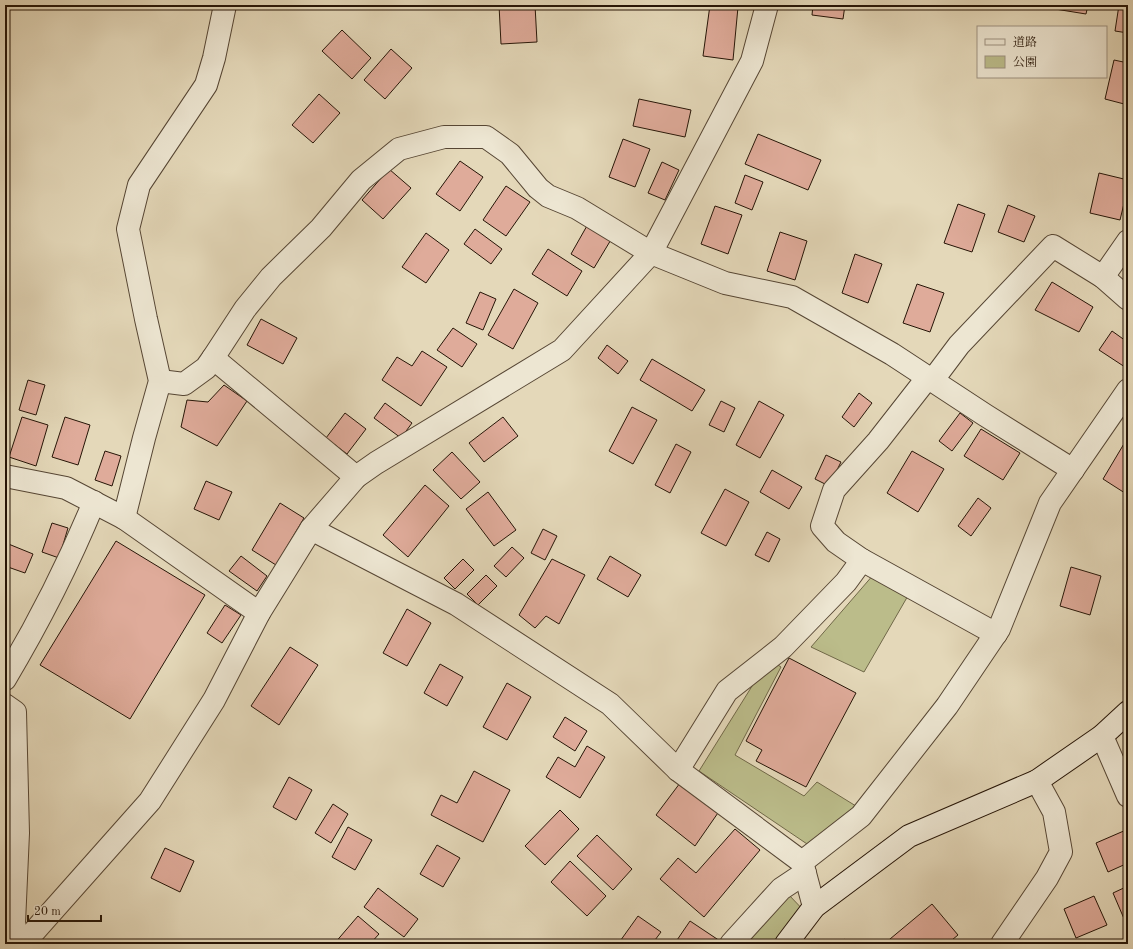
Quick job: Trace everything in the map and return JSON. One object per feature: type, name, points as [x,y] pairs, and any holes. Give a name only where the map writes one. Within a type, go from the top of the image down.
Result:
[{"type":"street","points":[[124,518],[160,381],[128,229],[139,184],[206,85],[214,58],[225,5]]},
{"type":"street","points":[[22,944],[150,801],[214,700],[259,613],[311,529],[356,477],[376,463],[562,350],[651,252],[752,61],[767,5]]},
{"type":"street","points":[[160,381],[184,384],[206,368],[245,309],[271,277],[321,228],[361,180],[399,148],[444,137],[486,137],[510,154],[538,188],[548,196],[577,208],[651,252],[725,283],[792,296],[892,354],[1073,470]]},
{"type":"street","points":[[1103,277],[1128,241]]},
{"type":"street","points":[[996,634],[862,560],[836,542],[822,526],[834,490],[878,441],[959,345],[1054,246],[1103,277],[1128,299]]},
{"type":"street","points":[[213,358],[356,477]]},
{"type":"street","points":[[731,944],[804,868],[861,816],[948,706],[996,634],[1050,503],[1128,390]]},
{"type":"street","points":[[5,476],[66,488],[124,518],[259,613]]},
{"type":"street","points":[[5,679],[34,629],[78,540],[94,502]]},
{"type":"street","points":[[311,529],[456,604],[610,704],[678,770],[804,868],[814,907]]},
{"type":"street","points":[[678,770],[727,691],[783,647],[846,582],[862,560]]},
{"type":"street","points":[[5,705],[15,712],[18,833],[14,923],[19,944]]},
{"type":"street","points":[[786,944],[814,907],[909,836],[1037,782],[1102,736],[1128,712]]},
{"type":"street","points":[[1102,736],[1128,796]]},
{"type":"street","points":[[1002,944],[1047,878],[1061,852],[1054,812],[1037,782]]},
{"type":"green space","points":[[874,574],[909,594],[864,672],[811,647]]},
{"type":"green space","points":[[769,659],[781,667],[735,755],[804,796],[817,782],[864,811],[813,848],[699,771]]},
{"type":"green space","points":[[788,894],[808,915],[791,944],[738,944]]},
{"type":"building","points":[[499,5],[535,5],[537,42],[501,44]]},
{"type":"building","points":[[710,5],[738,7],[733,60],[703,56]]},
{"type":"building","points":[[813,5],[845,5],[843,19],[812,15]]},
{"type":"building","points":[[1056,5],[1088,5],[1086,14],[1055,9]]},
{"type":"building","points":[[1119,5],[1128,5],[1128,33],[1115,31]]},
{"type":"building","points":[[342,30],[371,58],[352,79],[322,51]]},
{"type":"building","points":[[391,49],[412,68],[385,99],[364,80]]},
{"type":"building","points":[[1114,60],[1128,63],[1128,105],[1105,99]]},
{"type":"building","points":[[319,94],[340,113],[313,143],[292,125]]},
{"type":"building","points":[[639,99],[691,110],[685,137],[633,126]]},
{"type":"building","points":[[758,134],[821,160],[808,190],[745,164]]},
{"type":"building","points":[[623,139],[650,149],[635,187],[609,177]]},
{"type":"building","points":[[460,161],[483,177],[460,211],[436,194]]},
{"type":"building","points":[[662,162],[679,170],[665,200],[648,193]]},
{"type":"building","points":[[389,169],[411,188],[383,219],[362,200]]},
{"type":"building","points":[[1099,173],[1128,180],[1128,187],[1120,220],[1090,213]]},
{"type":"building","points":[[745,175],[763,182],[752,210],[735,203]]},
{"type":"building","points":[[506,186],[530,202],[506,236],[483,220]]},
{"type":"building","points":[[958,204],[985,214],[972,252],[944,243]]},
{"type":"building","points":[[1008,205],[1035,216],[1024,242],[998,232]]},
{"type":"building","points":[[715,206],[742,215],[728,254],[701,244]]},
{"type":"building","points":[[588,224],[612,238],[594,268],[571,254]]},
{"type":"building","points":[[475,229],[502,249],[491,264],[464,244]]},
{"type":"building","points":[[780,232],[807,241],[795,280],[767,271]]},
{"type":"building","points":[[426,233],[449,250],[426,283],[402,267]]},
{"type":"building","points":[[548,249],[582,271],[567,296],[532,274]]},
{"type":"building","points":[[855,254],[882,264],[868,303],[842,293]]},
{"type":"building","points":[[1052,282],[1093,307],[1079,332],[1035,310]]},
{"type":"building","points":[[917,284],[944,293],[930,332],[903,323]]},
{"type":"building","points":[[514,289],[538,303],[513,349],[488,335]]},
{"type":"building","points":[[480,292],[496,299],[483,330],[466,323]]},
{"type":"building","points":[[261,319],[297,338],[283,364],[247,345]]},
{"type":"building","points":[[453,328],[477,344],[462,367],[437,350]]},
{"type":"building","points":[[1112,331],[1126,341],[1128,338],[1128,369],[1099,350]]},
{"type":"building","points":[[607,345],[628,361],[618,374],[598,358]]},
{"type":"building","points":[[422,351],[447,367],[421,406],[382,380],[397,357],[412,366]]},
{"type":"building","points":[[652,359],[705,390],[692,411],[640,380]]},
{"type":"building","points":[[28,380],[45,385],[36,415],[19,410]]},
{"type":"building","points":[[224,385],[247,401],[217,446],[181,427],[187,400],[208,402]]},
{"type":"building","points":[[859,393],[872,403],[854,427],[842,417]]},
{"type":"building","points":[[721,401],[735,408],[724,432],[709,425]]},
{"type":"building","points":[[759,401],[784,415],[760,458],[736,445]]},
{"type":"building","points":[[385,403],[412,423],[401,438],[374,418]]},
{"type":"building","points":[[632,407],[657,420],[633,464],[609,451]]},
{"type":"building","points":[[345,413],[366,429],[347,454],[326,438]]},
{"type":"building","points":[[960,413],[973,423],[952,451],[939,441]]},
{"type":"building","points":[[22,417],[48,425],[36,466],[9,457]]},
{"type":"building","points":[[65,417],[90,425],[78,465],[52,457]]},
{"type":"building","points":[[503,417],[518,436],[484,462],[469,443]]},
{"type":"building","points":[[981,429],[1020,453],[1003,480],[964,456]]},
{"type":"building","points":[[1128,437],[1128,495],[1103,479]]},
{"type":"building","points":[[676,444],[691,452],[670,493],[655,485]]},
{"type":"building","points":[[105,451],[121,456],[112,486],[95,480]]},
{"type":"building","points":[[912,451],[944,469],[918,512],[887,493]]},
{"type":"building","points":[[452,452],[480,482],[461,499],[433,470]]},
{"type":"building","points":[[826,455],[841,462],[829,486],[815,479]]},
{"type":"building","points":[[772,470],[802,487],[789,509],[760,492]]},
{"type":"building","points":[[206,481],[232,492],[219,520],[194,509]]},
{"type":"building","points":[[425,485],[449,506],[408,557],[383,535]]},
{"type":"building","points":[[725,489],[749,502],[726,546],[701,533]]},
{"type":"building","points":[[488,492],[516,530],[494,546],[466,509]]},
{"type":"building","points":[[978,498],[991,508],[971,536],[958,526]]},
{"type":"building","points":[[280,503],[304,518],[276,565],[252,550]]},
{"type":"building","points":[[52,523],[68,528],[59,558],[42,552]]},
{"type":"building","points":[[543,529],[557,536],[545,560],[531,553]]},
{"type":"building","points":[[767,532],[780,539],[769,562],[755,555]]},
{"type":"building","points":[[116,541],[205,595],[130,719],[40,665]]},
{"type":"building","points":[[6,543],[33,554],[25,573],[5,566]]},
{"type":"building","points":[[512,547],[524,558],[506,577],[494,566]]},
{"type":"building","points":[[241,556],[267,576],[257,591],[229,571]]},
{"type":"building","points":[[610,556],[641,575],[628,597],[597,579]]},
{"type":"building","points":[[463,559],[474,570],[455,589],[444,578]]},
{"type":"building","points":[[552,559],[585,575],[559,624],[546,616],[535,628],[519,615]]},
{"type":"building","points":[[1071,567],[1101,576],[1090,615],[1060,606]]},
{"type":"building","points":[[486,575],[497,586],[478,605],[467,594]]},
{"type":"building","points":[[225,605],[241,615],[222,643],[207,633]]},
{"type":"building","points":[[407,609],[431,623],[407,666],[383,653]]},
{"type":"building","points":[[290,647],[318,665],[279,725],[251,706]]},
{"type":"building","points":[[789,658],[856,693],[806,787],[756,761],[762,750],[746,741]]},
{"type":"building","points":[[440,664],[463,677],[447,706],[424,693]]},
{"type":"building","points":[[507,683],[531,697],[507,740],[483,727]]},
{"type":"building","points":[[565,717],[587,731],[575,751],[553,737]]},
{"type":"building","points":[[587,746],[605,757],[580,798],[546,777],[558,757],[575,767]]},
{"type":"building","points":[[474,771],[510,790],[483,842],[431,815],[441,795],[457,803]]},
{"type":"building","points":[[289,777],[312,790],[296,820],[273,807]]},
{"type":"building","points":[[680,783],[720,810],[695,846],[656,815]]},
{"type":"building","points":[[333,804],[348,814],[331,843],[315,833]]},
{"type":"building","points":[[560,810],[579,829],[545,865],[525,846]]},
{"type":"building","points":[[348,827],[372,840],[355,870],[332,857]]},
{"type":"building","points":[[735,829],[760,850],[704,917],[660,879],[678,858],[696,873]]},
{"type":"building","points":[[1126,830],[1128,834],[1128,863],[1108,872],[1096,843]]},
{"type":"building","points":[[597,835],[632,869],[613,890],[577,856]]},
{"type":"building","points":[[437,845],[460,858],[443,887],[420,874]]},
{"type":"building","points":[[165,848],[194,861],[180,892],[151,878]]},
{"type":"building","points":[[570,861],[606,896],[587,916],[551,882]]},
{"type":"building","points":[[1128,886],[1128,920],[1125,921],[1113,893]]},
{"type":"building","points":[[378,888],[418,919],[404,937],[364,907]]},
{"type":"building","points":[[1094,896],[1107,925],[1076,938],[1064,909]]},
{"type":"building","points":[[932,904],[958,935],[947,944],[884,944]]},
{"type":"building","points":[[358,916],[379,934],[370,944],[334,944]]},
{"type":"building","points":[[638,916],[661,932],[652,944],[618,944]]},
{"type":"building","points":[[690,921],[720,941],[718,944],[675,943]]},
{"type":"building","points":[[845,939],[850,944],[839,944]]}]
